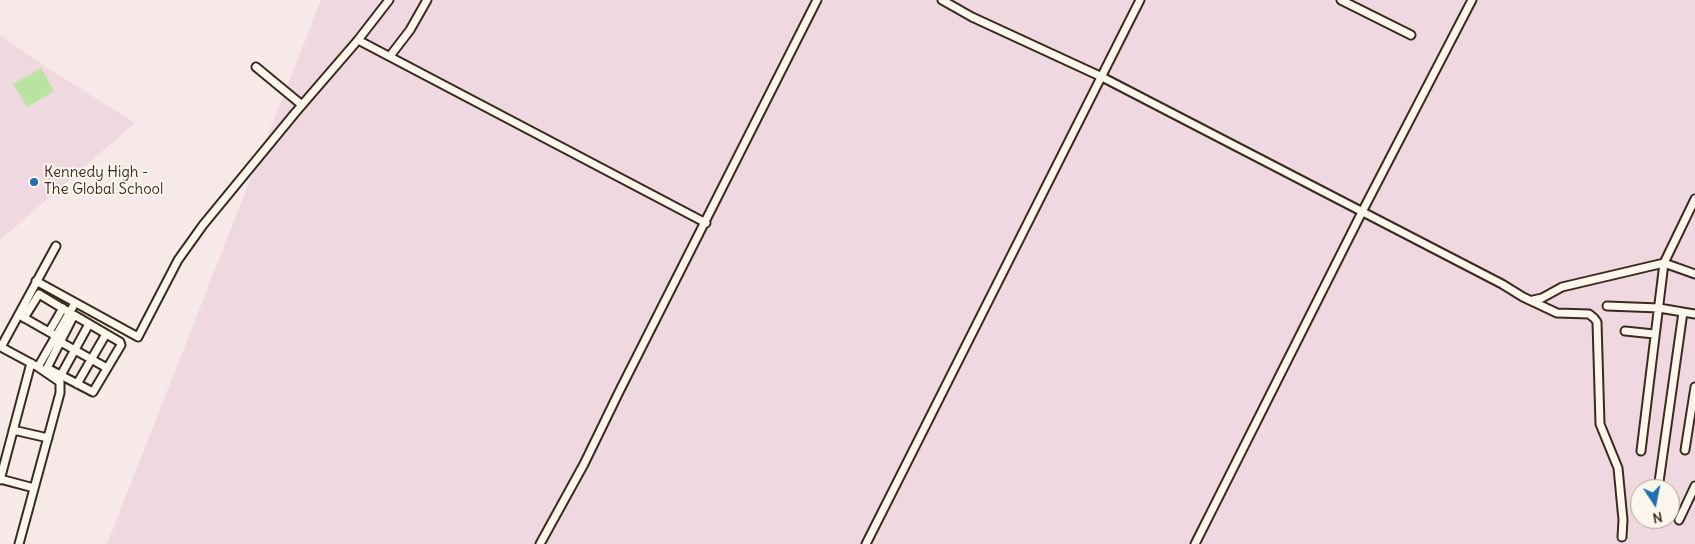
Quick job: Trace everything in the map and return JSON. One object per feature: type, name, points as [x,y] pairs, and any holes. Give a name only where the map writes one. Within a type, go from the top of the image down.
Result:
[{"type":"street","points":[[36,281],[138,337],[178,260],[232,189],[358,40],[389,0]]},
{"type":"street","points":[[390,56],[410,30],[427,0]]},
{"type":"street","points":[[540,544],[584,464],[817,0]]},
{"type":"street","points":[[942,0],[972,17],[1102,77],[1502,284],[1523,297],[1533,300],[1557,313],[1589,314],[1597,322],[1600,424],[1618,468],[1623,520],[1622,537]]},
{"type":"street","points":[[866,544],[1140,0]]},
{"type":"street","points":[[1340,0],[1411,35]]},
{"type":"street","points":[[1195,544],[1362,212],[1472,0]]},
{"type":"street","points":[[358,40],[706,223]]},
{"type":"street","points":[[256,67],[302,105]]},
{"type":"street","points":[[1641,451],[1664,263],[1695,199]]},
{"type":"street","points":[[1687,216],[1695,220]]},
{"type":"street","points":[[21,316],[36,281],[56,246]]},
{"type":"street","points":[[1533,300],[1553,293],[1562,287],[1664,263],[1695,274]]},
{"type":"street","points":[[19,544],[60,393],[60,382],[31,363],[0,348],[21,316],[38,295],[121,344],[93,392],[47,368],[55,337]]},
{"type":"street","points":[[38,367],[74,303]]},
{"type":"street","points":[[1607,306],[1659,308],[1695,314]]},
{"type":"street","points":[[1659,479],[1683,312]]},
{"type":"street","points":[[21,316],[107,368]]},
{"type":"street","points":[[61,375],[89,324]]},
{"type":"street","points":[[1625,331],[1654,334]]},
{"type":"street","points":[[78,384],[106,334]]},
{"type":"street","points":[[31,363],[0,480],[34,488]]},
{"type":"street","points":[[1685,450],[1695,387]]},
{"type":"street","points":[[13,430],[48,438]]},
{"type":"street","points":[[1680,518],[1695,486]]},
{"type":"shaded area","points":[[321,0],[1695,0],[1695,544],[107,544]]},
{"type":"shaded area","name":"Kennedy High - The Global School","points":[[0,35],[35,60],[135,123],[0,240]]},
{"type":"green space","points":[[41,68],[54,91],[27,107],[13,84]]},
{"type":"place","name":"Kennedy High - The Global School","points":[[34,182]]}]
